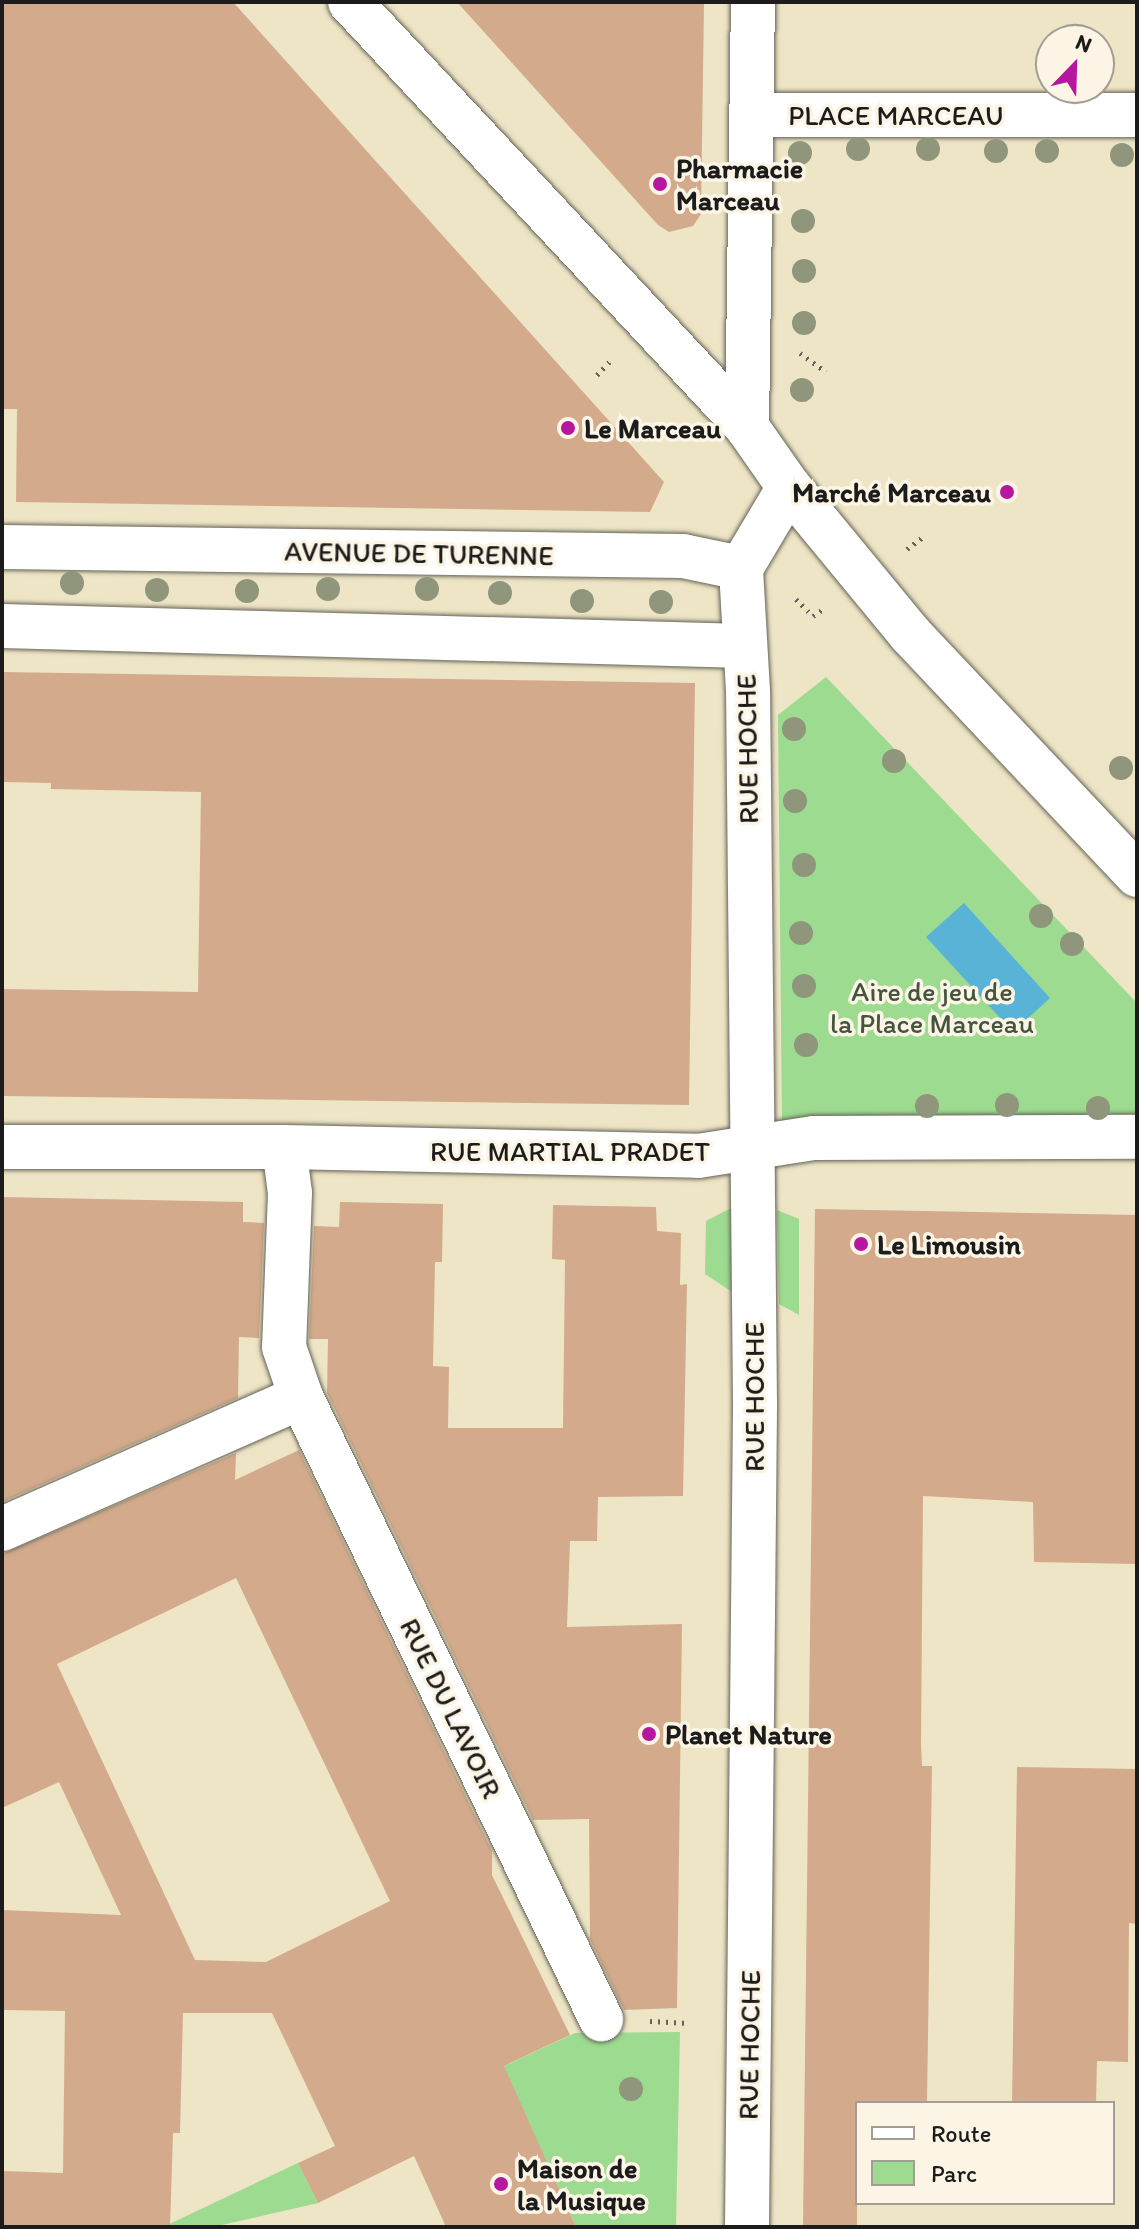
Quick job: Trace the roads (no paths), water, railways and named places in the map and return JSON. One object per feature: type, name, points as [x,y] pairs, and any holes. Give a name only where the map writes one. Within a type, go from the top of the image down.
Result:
[{"type":"street","points":[[350,2],[747,427],[789,487],[911,635],[1137,875]]},
{"type":"street","points":[[747,427],[753,2]]},
{"type":"street","name":"PLACE MARCEAU","points":[[751,115],[1137,115]]},
{"type":"street","points":[[741,568],[789,487]]},
{"type":"street","name":"AVENUE DE TURENNE","points":[[2,547],[683,556],[741,568]]},
{"type":"street","name":"RUE HOCHE","points":[[741,568],[745,646],[752,1145],[754,1589],[747,2227]]},
{"type":"street","points":[[2,626],[745,646]]},
{"type":"street","name":"RUE MARTIAL PRADET","points":[[2,1147],[284,1147],[698,1156],[752,1145],[814,1138],[1137,1137]]},
{"type":"street","name":"RUE DU LAVOIR","points":[[284,1147],[290,1193],[284,1347],[301,1397],[601,2019]]},
{"type":"street","points":[[2,1529],[301,1397]]},
{"type":"water","points":[[964,903],[1050,998],[1013,1032],[926,937]]},
{"type":"place","name":"Pharmacie Marceau","points":[[660,184]]},
{"type":"place","name":"Le Marceau","points":[[568,428]]},
{"type":"place","name":"Marché Marceau","points":[[1007,492]]},
{"type":"place","name":"Le Limousin","points":[[861,1244]]},
{"type":"place","name":"Planet Nature","points":[[649,1734]]},
{"type":"place","name":"Maison de la Musique","points":[[501,2184]]},
{"type":"park label","name":"Aire de jeu de la Place Marceau","points":[[932,1007]]}]
